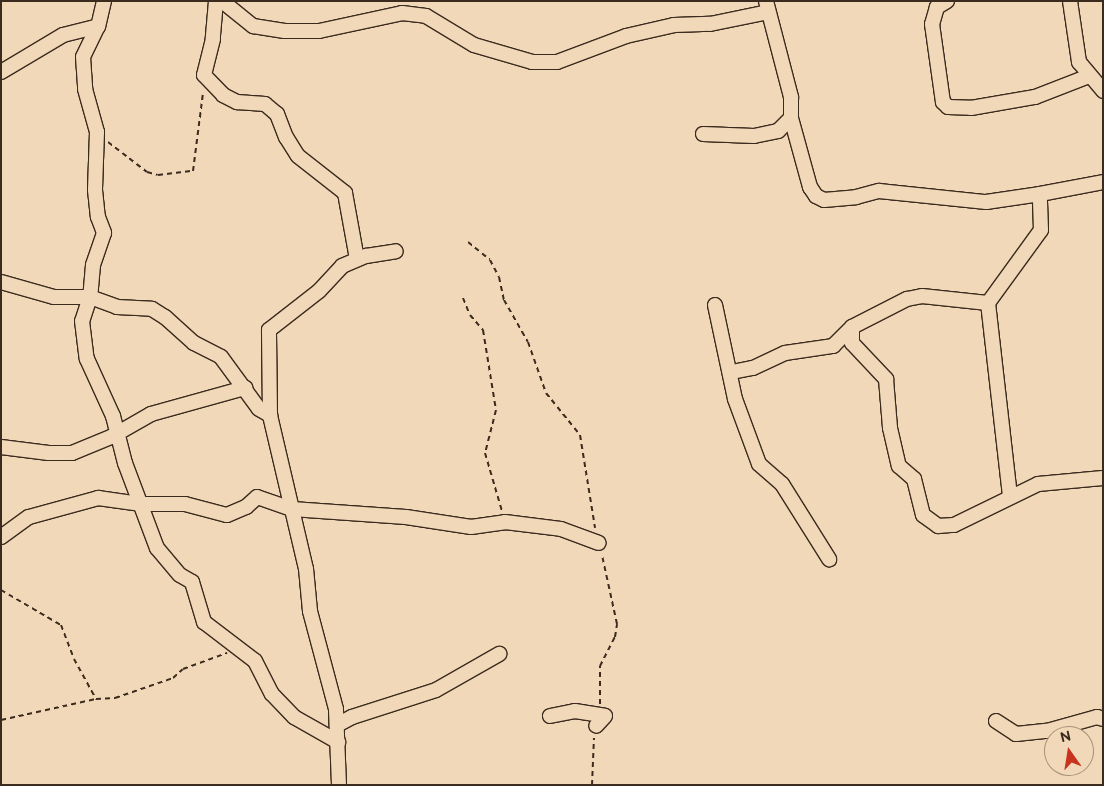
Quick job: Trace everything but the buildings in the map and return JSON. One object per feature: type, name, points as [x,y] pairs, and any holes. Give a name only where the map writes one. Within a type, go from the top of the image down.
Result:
[{"type":"street","points":[[104,1],[98,26],[83,57],[85,89],[97,132],[95,190],[98,216],[104,233],[93,265],[90,297],[82,322],[87,359],[113,416],[140,504],[157,548],[180,575],[192,582],[204,622],[255,660],[282,705],[305,724],[338,742]]},
{"type":"street","points":[[216,1],[213,39],[204,75],[223,95],[237,102],[265,104],[277,114],[286,137],[298,156],[345,193],[357,259]]},
{"type":"street","points":[[222,1],[253,26],[285,31],[319,31],[402,13],[426,16],[474,45],[532,62],[549,62],[583,54],[626,36],[664,27],[710,24],[767,7],[791,97],[791,118],[810,188],[816,196],[824,200],[856,197],[879,191],[986,202],[1103,182]]},
{"type":"street","points":[[947,1],[937,7],[932,24],[943,102],[948,107],[971,108],[1035,97],[1089,76]]},
{"type":"street","points":[[1070,1],[1079,62],[1103,91]]},
{"type":"street","points":[[1,72],[63,35],[98,26]]},
{"type":"street","points":[[703,134],[754,136],[778,131],[791,118]]},
{"type":"street","points":[[1010,495],[988,303],[1041,230],[1040,194]]},
{"type":"street","points":[[339,785],[337,725],[331,685],[310,611],[306,569],[270,415],[269,330],[319,290],[342,266],[357,259],[396,251]]},
{"type":"street","points":[[1,282],[54,297],[90,297],[117,307],[152,309],[194,343],[221,357],[259,408],[270,415]]},
{"type":"street","points":[[732,372],[753,368],[785,353],[833,346],[852,328],[907,299],[922,296],[988,303]]},
{"type":"street","points":[[715,305],[732,372],[736,399],[759,464],[782,484],[829,559]]},
{"type":"street","points":[[852,328],[852,343],[886,379],[894,449],[900,466],[914,479],[923,515],[938,526],[954,525],[1010,495],[1038,484],[1103,478]]},
{"type":"street","points":[[1,447],[49,454],[72,453],[117,434],[151,414],[245,388]]},
{"type":"street","points":[[1,537],[29,517],[64,505],[98,498],[140,504],[185,504],[227,515],[246,507],[257,497],[292,509],[406,517],[471,527],[505,522],[561,530],[599,543]]},
{"type":"street","points":[[337,725],[352,717],[436,690],[499,654]]},
{"type":"street","points":[[550,716],[575,711],[605,716],[596,726]]},
{"type":"street","points":[[996,721],[1016,734],[1046,732],[1097,718],[1103,720]]},
{"type":"path","points":[[97,132],[147,172],[158,175],[193,171],[204,75]]},
{"type":"path","points":[[468,242],[490,260],[500,277],[504,300],[528,342],[546,393],[580,435],[599,543],[617,624],[616,637],[600,666],[600,700],[590,772],[592,785]]},
{"type":"path","points":[[463,298],[470,315],[483,330],[496,410],[485,454],[505,522]]},
{"type":"path","points":[[1,590],[61,625],[74,659],[96,699]]},
{"type":"path","points":[[1,720],[96,699],[115,698],[173,678],[183,669],[240,647]]}]
